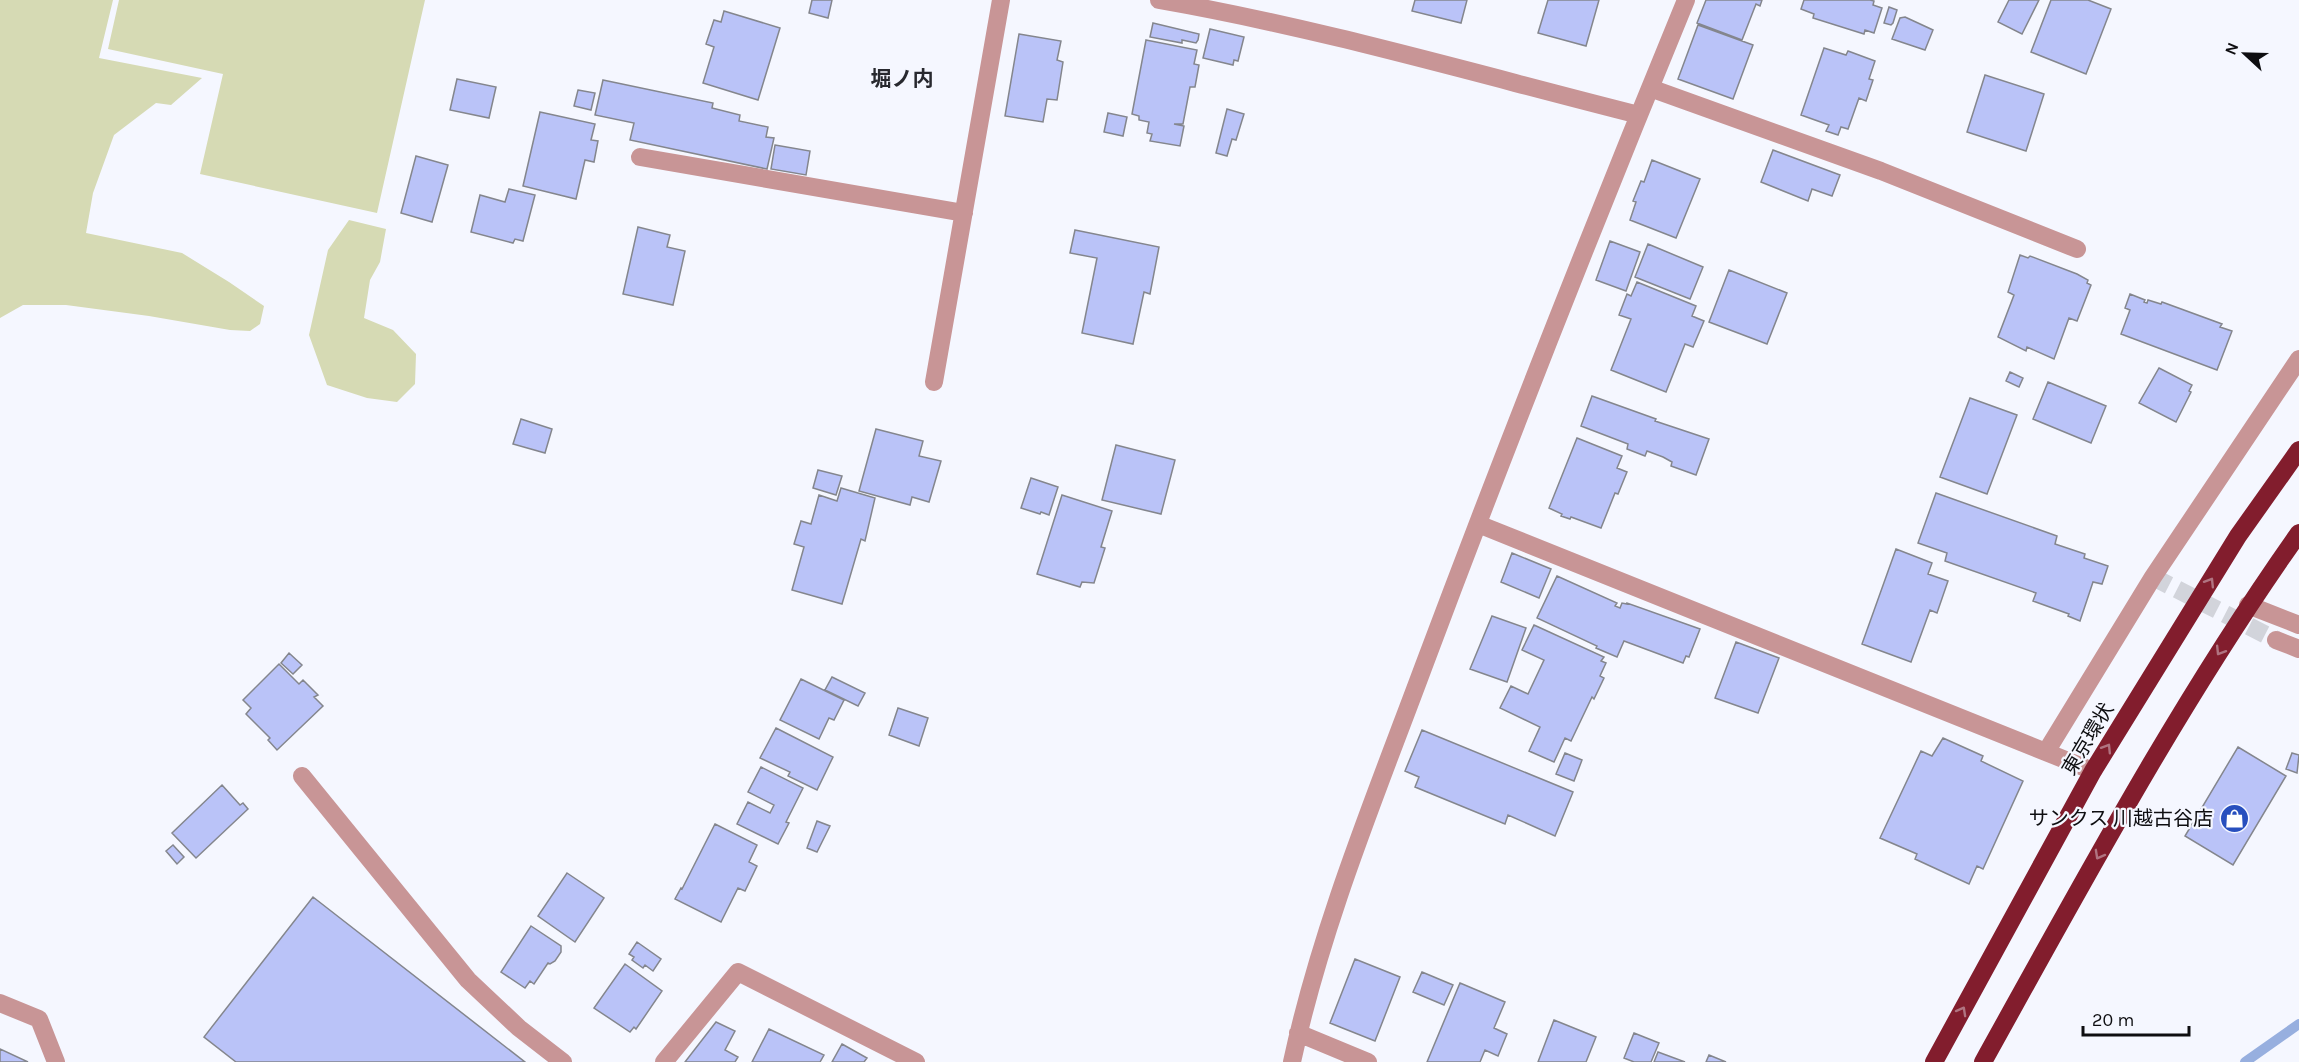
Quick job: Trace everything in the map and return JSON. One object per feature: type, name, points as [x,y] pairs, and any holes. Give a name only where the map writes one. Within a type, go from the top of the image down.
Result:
[{"type":"highway","name":"東京環状","points":[[1934,1062],[2093,771],[2238,536],[2299,450]]},
{"type":"highway","points":[[1983,1062],[2136,787],[2248,605],[2299,533]]},
{"type":"street","points":[[934,382],[1001,0]]},
{"type":"street","points":[[1159,0],[1216,5],[1639,115]]},
{"type":"street","points":[[1292,1062],[1339,894],[1478,524],[1686,0]]},
{"type":"street","points":[[1650,88],[1881,171],[2077,249]]},
{"type":"street","points":[[640,157],[964,213]]},
{"type":"street","points":[[2046,752],[2153,577],[2299,359]]},
{"type":"street","points":[[1478,524],[2093,771]]},
{"type":"street","points":[[2248,605],[2299,625]]},
{"type":"street","points":[[2276,640],[2299,649]]},
{"type":"street","points":[[302,776],[468,980],[519,1028],[562,1062]]},
{"type":"street","points":[[664,1062],[738,972],[916,1062]]},
{"type":"street","points":[[0,1003],[39,1019],[56,1062]]},
{"type":"street","points":[[1299,1033],[1368,1062]]},
{"type":"green space","points":[[0,0],[113,0],[99,58],[202,78],[171,105],[156,103],[114,135],[93,193],[86,233],[182,253],[264,306],[260,324],[250,331],[230,330],[66,305],[23,305],[0,318]]},
{"type":"green space","points":[[119,0],[425,0],[377,213],[200,174],[223,74],[108,49]]},
{"type":"green space","points":[[349,220],[386,229],[380,262],[370,280],[364,318],[393,330],[416,354],[415,384],[397,402],[367,398],[327,385],[309,335],[328,250]]},
{"type":"building","points":[[812,0],[832,0],[828,18],[809,13]]},
{"type":"building","points":[[1415,0],[1467,0],[1461,23],[1412,11]]},
{"type":"building","points":[[1548,0],[1599,0],[1586,46],[1538,33]]},
{"type":"building","points":[[1706,0],[1762,0],[1760,6],[1756,4],[1742,40],[1697,23]]},
{"type":"building","points":[[1804,0],[1870,0],[1874,1],[1873,5],[1882,8],[1874,33],[1865,30],[1864,34],[1813,18],[1814,14],[1801,9]]},
{"type":"building","points":[[2009,0],[2039,0],[2022,34],[1998,22]]},
{"type":"building","points":[[2051,0],[2088,0],[2111,9],[2086,74],[2031,52]]},
{"type":"building","points":[[1889,7],[1897,10],[1891,25],[1884,23]]},
{"type":"building","points":[[724,11],[780,28],[758,100],[703,83],[714,47],[706,44],[714,20],[721,22]]},
{"type":"building","points":[[1905,17],[1933,30],[1925,50],[1892,39],[1900,18]]},
{"type":"building","points":[[1153,23],[1199,34],[1198,40],[1196,43],[1182,40],[1182,43],[1150,37]]},
{"type":"building","points":[[1698,25],[1753,45],[1733,99],[1678,79]]},
{"type":"building","points":[[1210,29],[1244,37],[1238,61],[1234,60],[1233,65],[1203,58]]},
{"type":"building","points":[[1019,34],[1061,41],[1057,60],[1063,62],[1057,100],[1047,99],[1043,122],[1005,116]]},
{"type":"building","points":[[1146,40],[1197,50],[1194,64],[1199,65],[1195,87],[1190,87],[1183,124],[1174,124],[1184,126],[1180,146],[1150,141],[1152,134],[1147,133],[1149,122],[1139,120],[1139,116],[1132,114]]},
{"type":"building","points":[[1824,48],[1846,55],[1848,51],[1875,61],[1869,79],[1873,80],[1866,101],[1859,98],[1848,129],[1841,127],[1838,135],[1826,131],[1829,125],[1801,115]]},
{"type":"building","points":[[1985,75],[2044,94],[2026,151],[1967,132]]},
{"type":"building","points":[[457,79],[496,87],[489,118],[450,110]]},
{"type":"building","points":[[603,80],[713,103],[712,108],[740,115],[739,121],[768,127],[766,137],[774,138],[767,169],[630,140],[634,123],[595,115]]},
{"type":"building","points":[[578,90],[595,93],[591,110],[574,106]]},
{"type":"building","points":[[1227,109],[1244,114],[1236,140],[1232,139],[1227,156],[1216,153]]},
{"type":"building","points":[[540,112],[595,124],[591,140],[598,141],[594,162],[585,160],[576,199],[523,186]]},
{"type":"building","points":[[1108,113],[1127,117],[1123,136],[1104,132]]},
{"type":"building","points":[[775,145],[810,151],[806,175],[771,169]]},
{"type":"building","points":[[1773,150],[1840,175],[1832,196],[1812,189],[1808,201],[1761,182]]},
{"type":"building","points":[[416,156],[448,165],[432,222],[401,213]]},
{"type":"building","points":[[1652,160],[1700,179],[1676,238],[1630,220],[1636,202],[1633,201],[1641,181],[1644,182]]},
{"type":"building","points":[[509,189],[535,195],[523,241],[515,239],[513,243],[471,232],[480,195],[505,202]]},
{"type":"building","points":[[638,227],[670,235],[667,247],[685,251],[673,305],[623,294]]},
{"type":"building","points":[[1075,230],[1159,247],[1150,294],[1144,292],[1133,344],[1082,333],[1097,258],[1070,253]]},
{"type":"building","points":[[1610,241],[1640,252],[1626,291],[1596,280]]},
{"type":"building","points":[[1648,244],[1703,267],[1690,299],[1635,277]]},
{"type":"building","points":[[2020,255],[2028,258],[2030,256],[2077,274],[2088,280],[2087,283],[2091,285],[2077,321],[2069,318],[2054,359],[2027,347],[2026,351],[1998,337],[2014,295],[2008,292]]},
{"type":"building","points":[[1729,270],[1787,293],[1767,344],[1709,322]]},
{"type":"building","points":[[1637,282],[1696,306],[1692,316],[1704,321],[1693,347],[1685,344],[1666,392],[1611,370],[1631,319],[1619,315],[1627,294],[1631,296]]},
{"type":"building","points":[[2130,294],[2147,303],[2148,300],[2161,304],[2162,302],[2222,324],[2220,327],[2232,331],[2217,370],[2121,334],[2130,310],[2125,308]]},
{"type":"building","points":[[2159,368],[2192,385],[2189,391],[2191,392],[2176,422],[2139,403]]},
{"type":"building","points":[[2010,372],[2023,378],[2019,387],[2006,381]]},
{"type":"building","points":[[2048,382],[2106,406],[2091,443],[2033,419]]},
{"type":"building","points":[[1592,396],[1709,439],[1696,475],[1671,466],[1672,462],[1663,457],[1647,451],[1645,456],[1627,449],[1628,444],[1581,426]]},
{"type":"building","points":[[1970,398],[2017,415],[1987,494],[1940,477]]},
{"type":"building","points":[[521,419],[552,429],[545,453],[513,444]]},
{"type":"building","points":[[876,429],[923,441],[919,456],[941,461],[929,502],[912,497],[910,505],[859,491]]},
{"type":"building","points":[[1577,438],[1622,456],[1617,468],[1627,472],[1618,494],[1615,493],[1601,528],[1571,517],[1570,519],[1561,516],[1562,514],[1549,508]]},
{"type":"building","points":[[1116,445],[1175,460],[1161,514],[1102,500]]},
{"type":"building","points":[[818,470],[842,476],[836,495],[813,488]]},
{"type":"building","points":[[1031,478],[1058,487],[1049,515],[1021,508]]},
{"type":"building","points":[[841,488],[875,498],[865,541],[861,539],[842,604],[792,590],[804,547],[794,544],[801,521],[811,524],[819,495],[837,501]]},
{"type":"building","points":[[1936,493],[2057,536],[2055,544],[2085,554],[2084,558],[2108,566],[2102,584],[2093,582],[2080,621],[2068,616],[2069,614],[2033,601],[2036,593],[1945,561],[1947,553],[1918,543]]},
{"type":"building","points":[[1062,495],[1112,511],[1101,547],[1105,548],[1094,583],[1082,582],[1080,587],[1037,574]]},
{"type":"building","points":[[1896,549],[1932,563],[1928,574],[1948,581],[1937,613],[1930,610],[1911,662],[1862,644]]},
{"type":"building","points":[[1512,553],[1551,569],[1539,598],[1501,582]]},
{"type":"building","points":[[1557,576],[1617,603],[1615,606],[1620,608],[1622,603],[1627,603],[1700,629],[1689,657],[1686,656],[1683,663],[1624,641],[1617,657],[1537,618]]},
{"type":"building","points":[[1492,616],[1526,628],[1507,682],[1470,669]]},
{"type":"building","points":[[1534,625],[1604,657],[1601,661],[1606,663],[1600,676],[1604,678],[1594,699],[1592,697],[1571,741],[1565,738],[1554,762],[1529,751],[1540,727],[1500,708],[1511,686],[1528,694],[1544,660],[1522,650]]},
{"type":"building","points":[[1736,642],[1779,658],[1758,713],[1715,698]]},
{"type":"building","points":[[289,653],[302,665],[293,674],[281,663]]},
{"type":"building","points":[[279,664],[299,684],[303,680],[318,695],[314,697],[323,706],[277,750],[268,740],[270,738],[246,714],[251,708],[243,700]]},
{"type":"building","points":[[832,677],[865,693],[858,706],[825,690]]},
{"type":"building","points":[[801,679],[844,700],[834,720],[829,718],[819,739],[780,720]]},
{"type":"building","points":[[898,708],[928,718],[919,746],[889,735]]},
{"type":"building","points":[[776,728],[833,757],[817,790],[788,776],[790,772],[760,758]]},
{"type":"building","points":[[1422,730],[1573,792],[1555,836],[1508,815],[1505,824],[1415,787],[1419,777],[1405,771]]},
{"type":"building","points":[[1943,738],[1983,756],[1981,761],[2023,781],[1983,869],[1977,866],[1969,884],[1915,859],[1917,854],[1880,838],[1921,751],[1932,756]]},
{"type":"building","points":[[2238,747],[2286,776],[2233,865],[2185,836]]},
{"type":"building","points":[[1565,753],[1582,760],[1574,781],[1556,774]]},
{"type":"building","points":[[2292,753],[2299,755],[2297,773],[2286,769]]},
{"type":"building","points":[[761,767],[803,788],[778,844],[737,824],[748,802],[770,813],[774,805],[748,792]]},
{"type":"building","points":[[222,785],[240,805],[243,803],[248,809],[196,858],[172,833]]},
{"type":"building","points":[[817,821],[830,826],[817,852],[807,848]]},
{"type":"building","points":[[715,824],[757,845],[749,862],[757,866],[745,891],[738,888],[721,922],[675,899]]},
{"type":"building","points":[[173,845],[184,857],[177,864],[166,851]]},
{"type":"building","points":[[567,873],[604,898],[575,942],[538,916]]},
{"type":"building","points":[[313,897],[525,1062],[236,1062],[204,1037]]},
{"type":"building","points":[[531,926],[561,946],[561,952],[555,961],[548,963],[534,984],[530,981],[525,988],[501,972]]},
{"type":"building","points":[[637,942],[661,959],[653,971],[645,965],[643,968],[632,960],[634,957],[629,954]]},
{"type":"building","points":[[1355,959],[1400,977],[1375,1041],[1330,1023]]},
{"type":"building","points":[[625,964],[662,991],[636,1029],[634,1027],[630,1032],[594,1008]]},
{"type":"building","points":[[1422,972],[1453,985],[1444,1005],[1413,992]]},
{"type":"building","points":[[1460,983],[1505,1002],[1494,1028],[1507,1034],[1498,1056],[1485,1050],[1480,1062],[1427,1062]]},
{"type":"building","points":[[1554,1020],[1596,1037],[1586,1062],[1538,1062]]},
{"type":"building","points":[[716,1022],[735,1031],[725,1050],[738,1057],[735,1062],[685,1062]]},
{"type":"building","points":[[769,1029],[824,1055],[820,1062],[752,1062]]},
{"type":"building","points":[[1634,1033],[1659,1043],[1651,1062],[1634,1062],[1624,1058]]},
{"type":"building","points":[[842,1044],[867,1058],[864,1062],[832,1062]]},
{"type":"building","points":[[0,1049],[28,1062],[0,1062]]},
{"type":"building","points":[[1658,1052],[1685,1062],[1654,1062]]},
{"type":"building","points":[[1709,1055],[1726,1062],[1706,1062]]},
{"type":"waterway","points":[[2245,1062],[2299,1024]]},
{"type":"tunnel","points":[[2153,577],[2276,640]]},
{"type":"place","name":"サンクス 川越古谷店","points":[[2234,818]]},
{"type":"district","name":"堀ノ内","points":[[902,79]]}]
